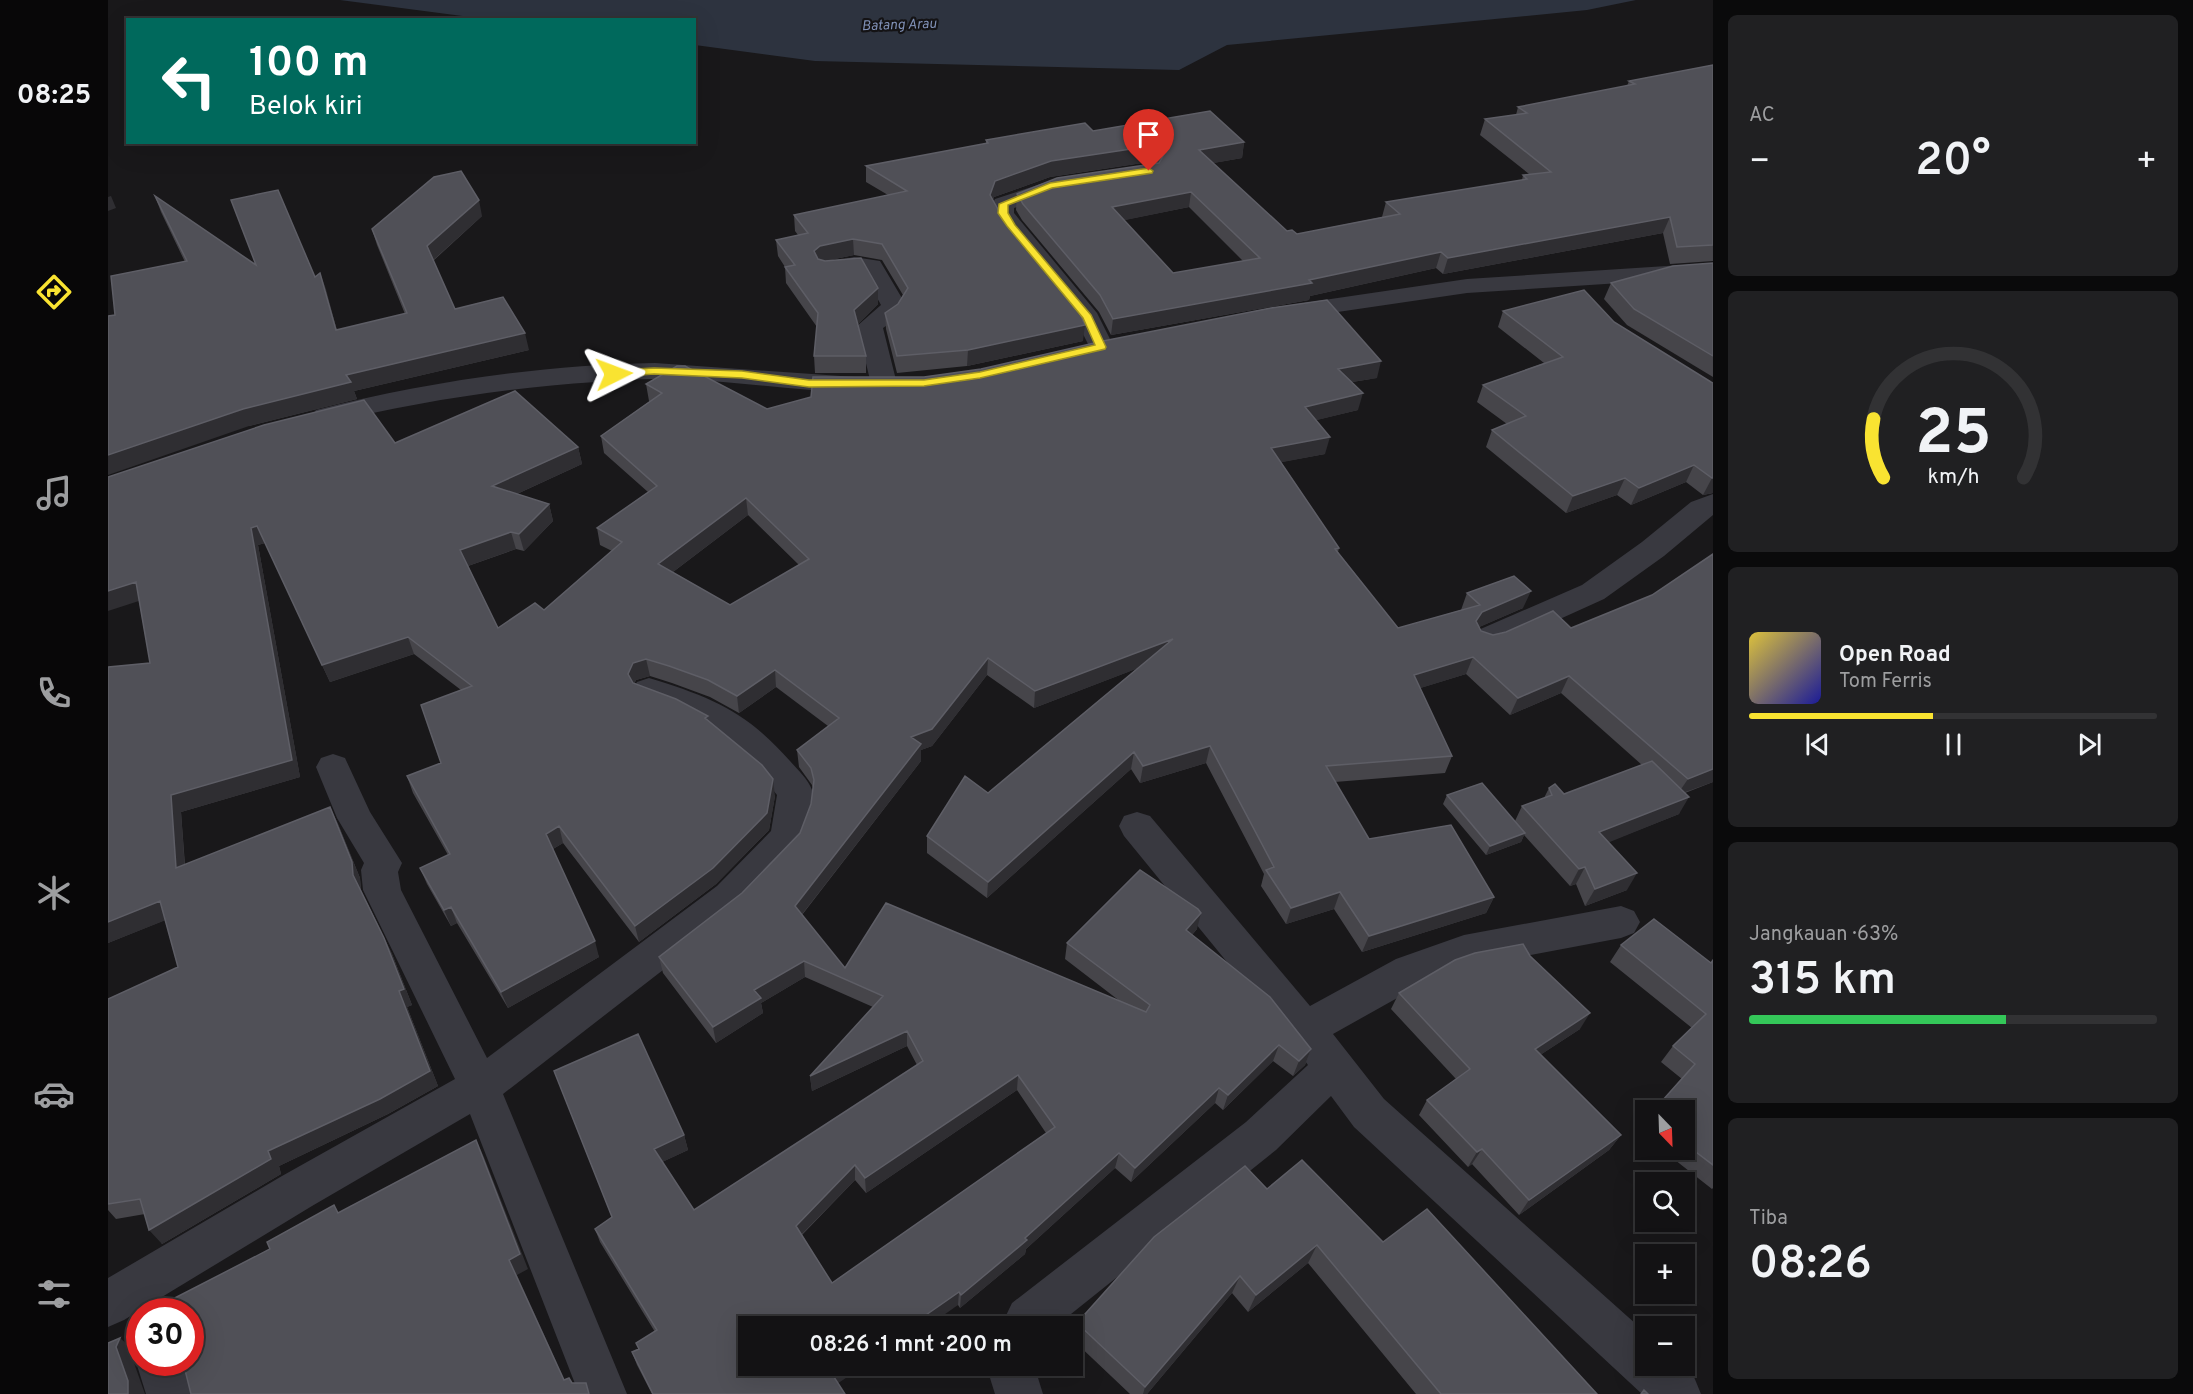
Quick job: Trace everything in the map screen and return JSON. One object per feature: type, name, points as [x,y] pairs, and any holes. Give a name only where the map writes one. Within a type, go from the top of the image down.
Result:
[{"type":"street","points":[[1083,181],[1050,186],[1018,197],[1003,204],[1003,213],[1088,318],[1101,347]]},
{"type":"street","points":[[304,422],[424,395],[543,378],[654,371],[742,375],[809,383],[894,384],[870,326],[887,314],[894,304],[872,266],[854,264],[829,269]]},
{"type":"street","points":[[1267,315],[1467,286],[1713,270]]},
{"type":"street","points":[[1571,280],[1594,306]]},
{"type":"street","points":[[1488,639],[1593,592],[1653,549],[1701,509],[1713,503]]},
{"type":"street","points":[[132,1298],[480,1087],[730,897],[788,838],[795,792],[778,769],[753,744],[710,712],[649,690]]},
{"type":"street","points":[[333,767],[355,818],[384,863],[379,870],[382,890],[480,1087],[603,1394]]},
{"type":"street","points":[[1137,826],[1281,999],[1369,1113],[1635,1355]]},
{"type":"street","points":[[1304,1030],[1410,971],[1464,951],[1621,922]]},
{"type":"street","points":[[1032,1316],[1261,1136],[1333,1068]]},
{"type":"street","points":[[164,1376],[170,1394]]},
{"type":"street","points":[[1013,1376],[1019,1394]]},
{"type":"street","points":[[1658,1376],[1677,1394]]},
{"type":"water","name":"Batang Arau","points":[[340,0],[1636,0],[1587,10],[1227,45],[1179,70],[815,61],[696,45],[696,18],[478,18]]},
{"type":"building","points":[[1713,65],[1713,245],[1677,247],[1670,217],[1448,258],[1441,252],[1309,280],[1312,283],[1113,319],[1100,295],[1017,194],[1057,178],[1159,163],[1164,154],[1160,148],[1151,146],[1051,161],[995,181],[990,195],[999,211],[1076,305],[1085,325],[968,350],[897,356],[885,313],[898,304],[908,288],[882,244],[853,239],[820,246],[814,251],[818,259],[825,261],[861,258],[878,288],[854,310],[866,356],[814,356],[818,313],[785,267],[795,265],[776,240],[808,233],[794,215],[907,191],[866,166],[988,143],[986,140],[1085,123],[1093,131],[1210,111],[1244,142],[1199,150],[1287,231],[1292,230],[1297,234],[1400,214],[1386,202],[1527,179],[1523,175],[1551,172],[1485,119],[1527,113],[1518,107],[1635,84],[1629,81]],"holes":[[[1191,192],[1260,258],[1173,273],[1112,207]]]},
{"type":"building","points":[[461,171],[479,200],[427,246],[455,309],[503,297],[525,333],[346,375],[351,382],[243,409],[108,455],[108,316],[115,315],[111,276],[187,261],[155,196],[256,265],[231,200],[278,190],[315,277],[320,273],[336,330],[407,313],[372,229],[434,177]]},
{"type":"building","points":[[1713,263],[1713,356],[1634,309],[1611,283],[1673,266]]},
{"type":"building","points":[[1584,290],[1614,322],[1713,383],[1713,478],[1694,465],[1639,488],[1625,478],[1573,496],[1492,430],[1526,416],[1483,385],[1563,357],[1503,311]]},
{"type":"building","points":[[1327,300],[1381,361],[1338,369],[1363,393],[1305,407],[1330,437],[1271,448],[1339,548],[1335,549],[1398,628],[1480,605],[1467,593],[1514,576],[1531,591],[1482,612],[1476,621],[1481,631],[1493,635],[1506,632],[1553,611],[1571,628],[1652,595],[1713,554],[1713,769],[1688,779],[1569,676],[1518,698],[1473,657],[1414,675],[1452,756],[1326,766],[1369,839],[1451,825],[1494,897],[1369,936],[1340,892],[1291,908],[1266,870],[1274,867],[1210,746],[1143,766],[1134,752],[988,882],[927,836],[965,776],[988,793],[1173,639],[1035,691],[988,658],[932,729],[911,737],[921,744],[795,906],[845,968],[886,903],[1146,1012],[1150,1005],[1067,943],[1140,870],[1198,909],[1201,913],[1186,930],[1270,997],[1311,1049],[1299,1061],[1279,1045],[1228,1095],[1219,1088],[1135,1168],[1119,1153],[1025,1238],[1027,1240],[961,1295],[959,1292],[924,1316],[738,1316],[738,1376],[833,1376],[845,1394],[653,1394],[632,1352],[639,1349],[636,1343],[657,1330],[595,1229],[612,1217],[554,1071],[638,1034],[684,1135],[654,1149],[694,1210],[923,1061],[907,1031],[810,1076],[883,996],[804,961],[754,990],[761,998],[713,1027],[659,957],[742,893],[800,833],[811,804],[814,780],[811,768],[797,750],[839,718],[775,670],[737,696],[708,680],[669,666],[646,659],[633,663],[628,674],[633,683],[676,699],[708,716],[705,718],[762,765],[773,779],[767,813],[713,868],[635,926],[559,826],[546,834],[595,941],[501,992],[451,907],[444,910],[420,868],[450,854],[407,776],[441,763],[421,705],[472,686],[408,637],[322,665],[257,526],[251,528],[292,760],[171,795],[176,868],[330,807],[352,862],[353,875],[384,938],[404,989],[399,991],[430,1071],[380,1099],[268,1151],[271,1159],[149,1230],[140,1199],[108,1204],[108,999],[178,967],[160,901],[108,922],[108,667],[150,663],[136,582],[108,591],[108,477],[264,425],[364,400],[395,443],[515,391],[578,447],[492,486],[549,504],[519,534],[511,532],[460,550],[498,628],[535,603],[544,610],[622,542],[597,528],[657,486],[601,436],[662,393],[646,384],[677,366],[685,366],[767,409],[811,397],[813,377],[924,377],[981,369],[1103,341],[1271,308]],"holes":[[[746,498],[809,559],[730,605],[658,564]],[[1018,1075],[1055,1127],[832,1283],[796,1226],[855,1165],[865,1178]]]},
{"type":"building","points":[[1652,761],[1689,797],[1599,832],[1637,873],[1595,889],[1585,867],[1579,869],[1522,806],[1552,795],[1549,788],[1555,784],[1564,794]]},
{"type":"building","points":[[1482,783],[1525,833],[1490,846],[1447,795]]},
{"type":"building","points":[[1654,919],[1711,963],[1713,960],[1713,1165],[1695,1151],[1695,1100],[1663,1100],[1695,1064],[1673,1046],[1706,1014],[1621,945]]},
{"type":"building","points":[[1523,944],[1530,956],[1590,1013],[1535,1049],[1621,1135],[1529,1200],[1482,1149],[1477,1152],[1427,1100],[1470,1069],[1399,993],[1455,960],[1475,953]]},
{"type":"building","points":[[476,1140],[520,1254],[509,1260],[564,1380],[569,1378],[572,1383],[586,1383],[589,1394],[191,1394],[186,1376],[204,1376],[204,1298],[175,1298],[270,1249],[267,1242],[334,1205],[338,1213]]},
{"type":"building","points":[[1302,1160],[1383,1242],[1427,1209],[1597,1394],[1441,1394],[1317,1245],[1256,1295],[1240,1276],[1145,1387],[1083,1329],[1083,1316],[1154,1237],[1245,1166],[1267,1189]]},
{"type":"building","points":[[120,1338],[116,1347],[128,1381],[128,1394],[108,1394],[108,1343]]},
{"type":"route","points":[[614,374],[654,371],[742,375],[809,383],[856,385],[924,383],[980,375],[1101,347],[1088,318],[1012,226],[1003,213],[1003,204],[1050,186],[1149,171]]}]
